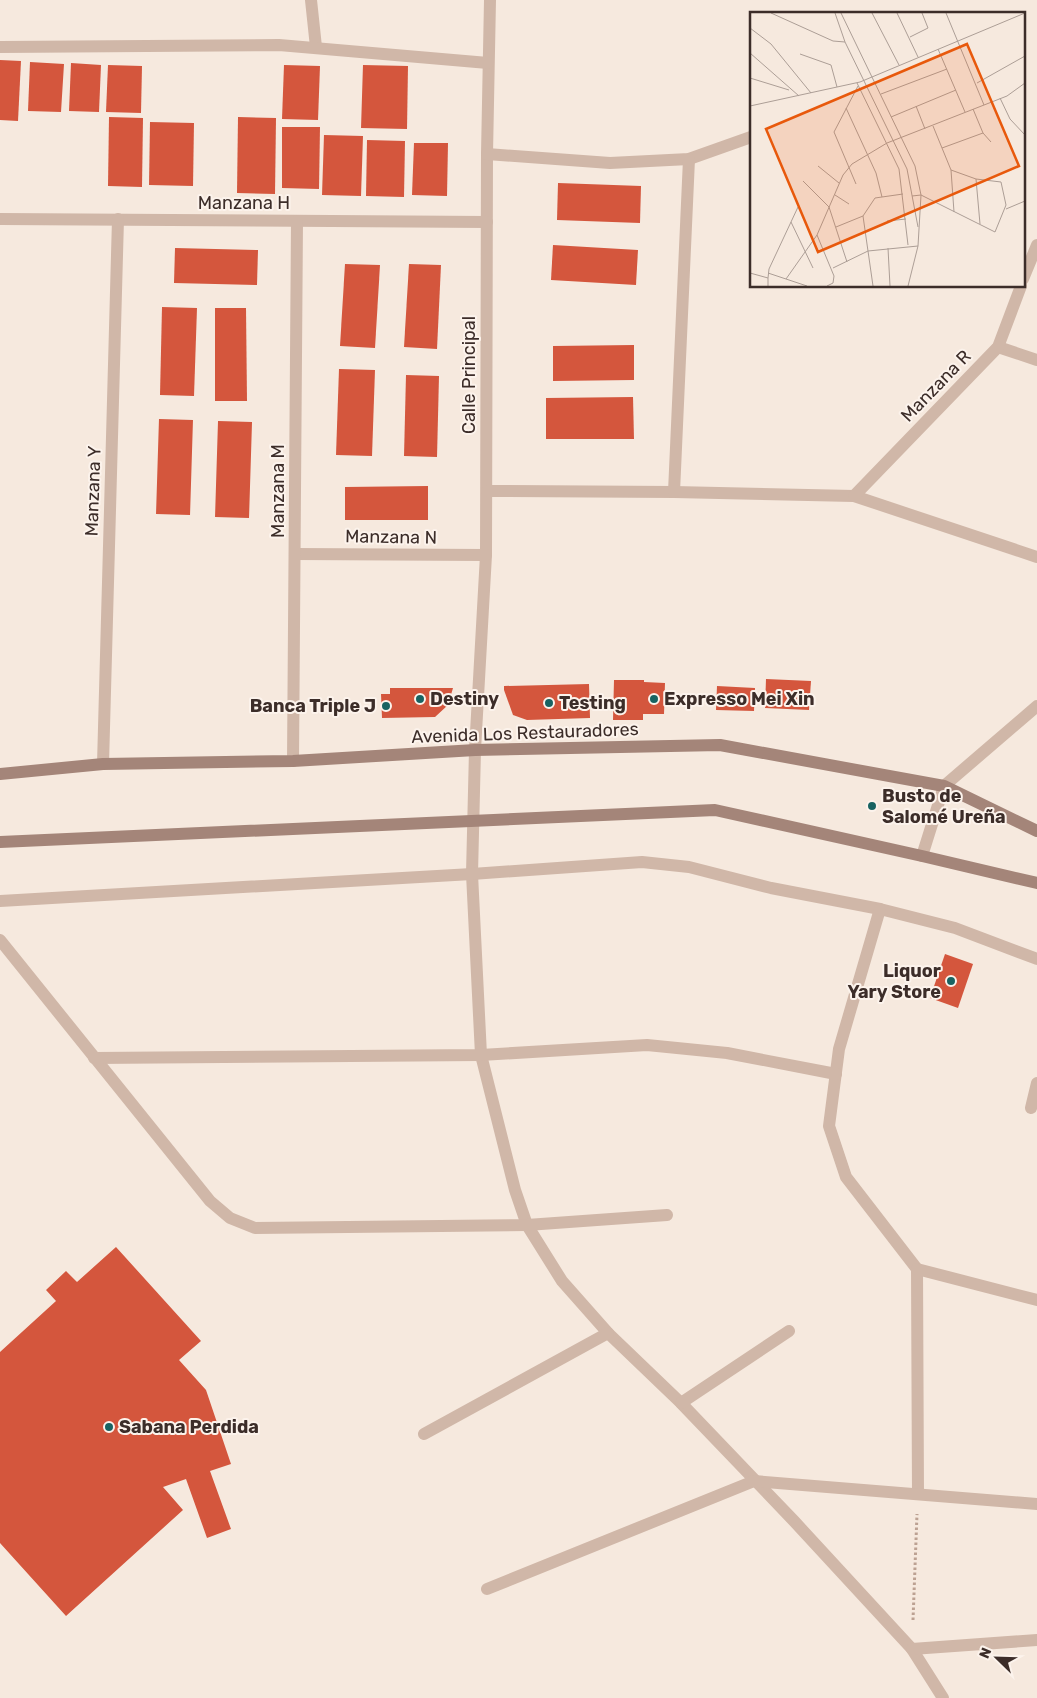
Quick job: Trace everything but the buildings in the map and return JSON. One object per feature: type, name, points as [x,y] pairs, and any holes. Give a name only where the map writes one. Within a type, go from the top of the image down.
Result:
[{"type":"street","points":[[311,0],[316,47]]},
{"type":"street","name":"Calle Principal","points":[[490,0],[487,154],[486,556],[475,750],[472,874],[481,1055],[515,1190],[527,1225],[562,1281],[608,1333],[681,1403],[794,1521],[912,1649],[943,1698]]},
{"type":"street","points":[[0,47],[279,45],[488,63]]},
{"type":"street","points":[[487,154],[610,163],[689,159],[750,137]]},
{"type":"street","points":[[674,492],[689,159]]},
{"type":"street","name":"Manzana H","points":[[0,218],[487,222]]},
{"type":"street","name":"Manzana Y","points":[[103,764],[118,219]]},
{"type":"street","name":"Manzana M","points":[[293,761],[297,221]]},
{"type":"street","points":[[1024,277],[1037,245]]},
{"type":"street","name":"Manzana R","points":[[854,496],[998,347],[1020,288]]},
{"type":"street","points":[[998,347],[1037,360]]},
{"type":"street","points":[[486,491],[674,492],[854,496],[1037,557]]},
{"type":"street","name":"Manzana N","points":[[295,554],[486,556]]},
{"type":"street","points":[[922,856],[944,786],[1037,706]]},
{"type":"street","name":"Avenida Los Restauradores","points":[[0,774],[103,764],[293,761],[475,750],[720,745],[944,786],[1037,831]]},
{"type":"street","points":[[0,842],[715,810],[1037,883]]},
{"type":"street","points":[[0,902],[642,862],[689,866],[771,888],[880,909],[955,928],[1037,959]]},
{"type":"street","points":[[880,909],[839,1049],[829,1126],[846,1176],[917,1269],[918,1493]]},
{"type":"street","points":[[0,940],[210,1202],[230,1218],[255,1228],[527,1225],[667,1215]]},
{"type":"street","points":[[94,1058],[481,1055],[647,1045],[727,1052],[836,1074]]},
{"type":"street","points":[[1031,1108],[1037,1083]]},
{"type":"street","points":[[917,1269],[1037,1300]]},
{"type":"street","points":[[681,1403],[789,1332]]},
{"type":"street","points":[[424,1434],[608,1333]]},
{"type":"street","points":[[486,1589],[754,1481],[1037,1504]]},
{"type":"street","points":[[912,1649],[1037,1640]]},
{"type":"path","points":[[912,1649],[918,1493]]},
{"type":"place","name":"Destiny","points":[[420,699]]},
{"type":"place","name":"Expresso Mei Xin","points":[[654,699]]},
{"type":"place","name":"Testing","points":[[549,703]]},
{"type":"place","name":"Banca Triple J","points":[[386,706]]},
{"type":"place","name":"Busto de Salomé Ureña","points":[[872,806]]},
{"type":"place","name":"Liquor Yary Store","points":[[951,981]]},
{"type":"place","name":"Sabana Perdida","points":[[109,1427]]}]
